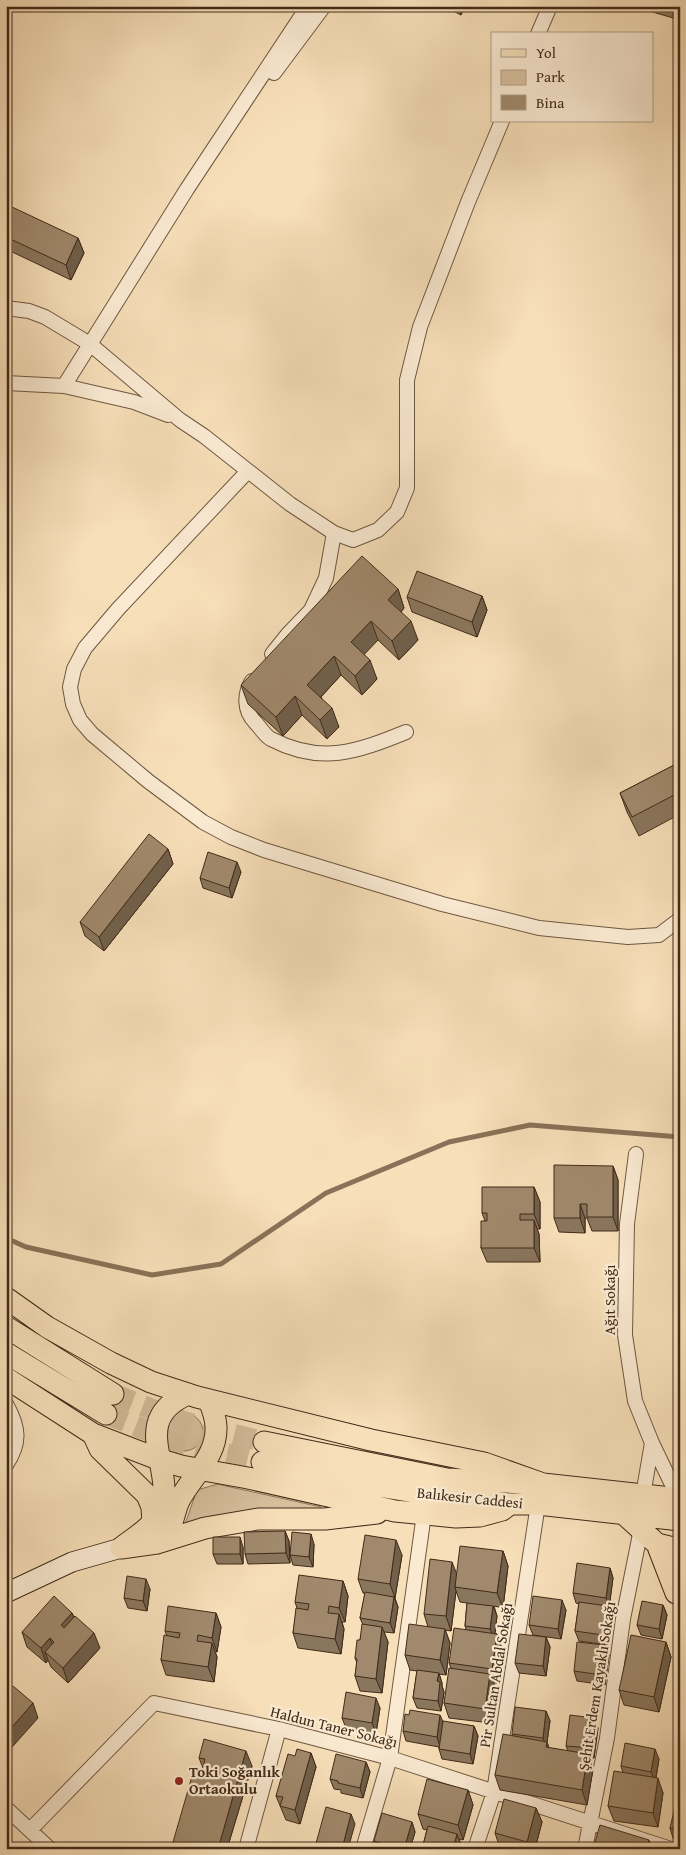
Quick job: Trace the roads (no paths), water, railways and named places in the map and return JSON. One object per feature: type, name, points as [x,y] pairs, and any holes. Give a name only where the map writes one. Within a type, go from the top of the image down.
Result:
[{"type":"main road","points":[[6,1298],[46,1327],[110,1363],[151,1382],[209,1400],[371,1440],[484,1463],[541,1494]]},
{"type":"main road","points":[[6,1327],[114,1394]]},
{"type":"main road","points":[[6,1353],[106,1414]]},
{"type":"main road","points":[[6,1378],[93,1434],[158,1459],[199,1470],[248,1478],[395,1511],[456,1517],[480,1516],[502,1510],[510,1504]]},
{"type":"main road","points":[[155,1533],[164,1489],[158,1459],[158,1424],[160,1417],[174,1402],[188,1394]]},
{"type":"main road","points":[[6,1593],[72,1562],[121,1548],[155,1533],[170,1530],[177,1505],[190,1480],[208,1458],[215,1438],[216,1425],[209,1400]]},
{"type":"main road","points":[[93,1434],[100,1448],[147,1495],[152,1507],[155,1533]]},
{"type":"main road","name":"Balıkesir Caddesi","points":[[680,1499],[643,1495],[541,1494],[510,1504],[378,1486],[263,1452],[541,1494],[624,1514],[680,1520]]},
{"type":"main road","points":[[155,1533],[205,1528],[258,1519],[325,1519],[395,1511]]},
{"type":"main road","points":[[624,1514],[657,1544],[678,1595]]},
{"type":"main road","points":[[657,1544],[673,1548],[680,1545]]},
{"type":"main road","points":[[678,1595],[680,1570]]},
{"type":"street","points":[[64,386],[186,189],[308,6]]},
{"type":"street","points":[[186,189],[324,6]]},
{"type":"street","points":[[539,32],[550,6]]},
{"type":"street","points":[[6,308],[13,307],[45,317],[90,344],[180,420],[290,504],[334,533],[353,540],[378,530],[397,512],[407,488],[408,380],[420,328],[468,202],[502,122]]},
{"type":"street","points":[[6,383],[64,386],[134,402],[180,420]]},
{"type":"street","points":[[248,471],[118,609],[85,648],[74,669],[70,687],[73,704],[80,720],[92,734],[148,781],[203,822],[231,837],[264,850],[442,904],[539,928],[628,937],[659,935],[680,919]]},
{"type":"street","points":[[334,533],[326,578],[310,610],[288,634],[250,683],[245,702],[249,716],[269,738],[302,752],[319,755],[351,752],[406,732]]},
{"type":"street","name":"Ağıt Sokağı","points":[[636,1154],[627,1224],[625,1336],[635,1401],[652,1443],[680,1499]]},
{"type":"street","points":[[6,1404],[17,1431],[14,1454],[6,1465]]},
{"type":"street","points":[[643,1495],[652,1443]]},
{"type":"street","name":"Pir Sultan Abdal Sokağı","points":[[475,1849],[494,1792],[541,1494]]},
{"type":"street","points":[[363,1849],[390,1758],[424,1514]]},
{"type":"street","name":"Şehit Erdem Kayaklı Sokağı","points":[[585,1849],[607,1738],[622,1618],[641,1529]]},
{"type":"street","name":"Haldun Taner Sokağı","points":[[30,1830],[154,1703],[279,1729],[390,1758],[671,1849]]},
{"type":"street","points":[[246,1849],[279,1729]]},
{"type":"street","points":[[6,1808],[50,1849]]},
{"type":"waterway","points":[[6,1238],[26,1247],[152,1275],[221,1264],[326,1193],[449,1142],[530,1125],[680,1137]]},
{"type":"tunnel","points":[[113,1394],[185,1422],[264,1442]]},
{"type":"tunnel","points":[[106,1414],[178,1443],[262,1462]]},
{"type":"place","name":"Toki Soğanlık Ortaokulu","points":[[179,1781]]}]
